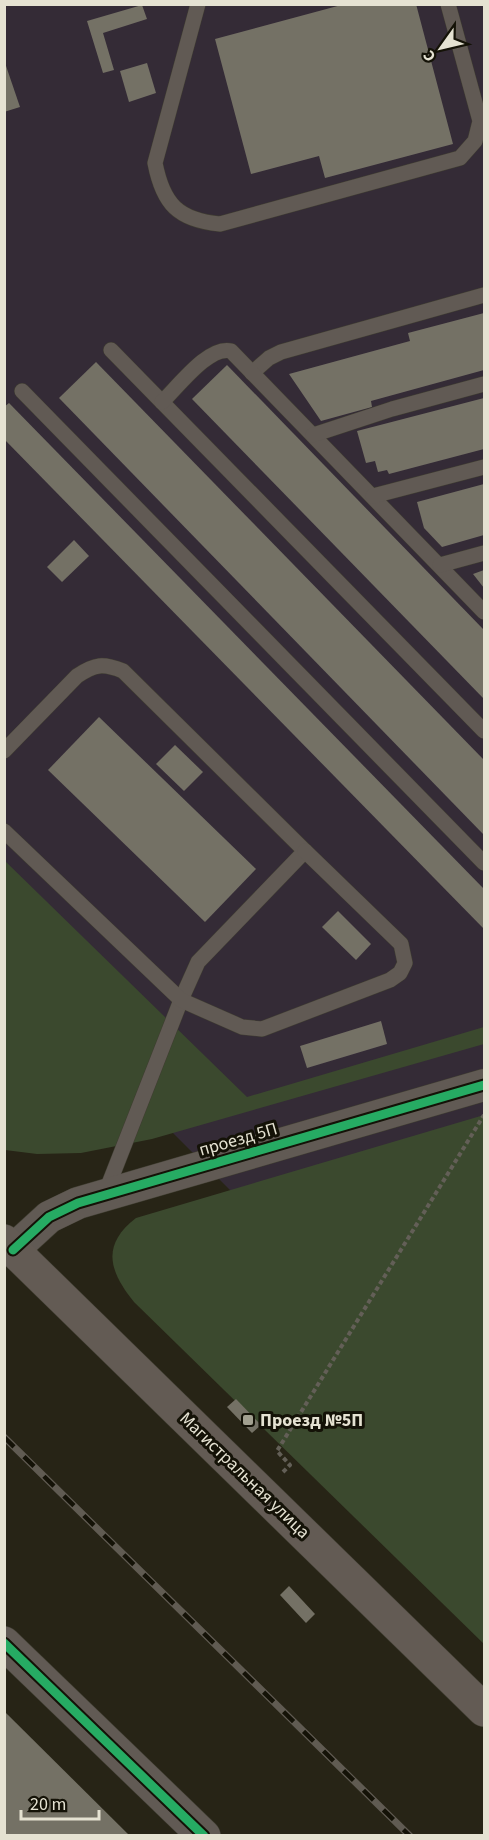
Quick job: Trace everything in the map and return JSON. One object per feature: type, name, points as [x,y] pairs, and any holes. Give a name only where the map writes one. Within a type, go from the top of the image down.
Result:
[{"type":"main road","name":"Магистральная улица","points":[[9,1245],[484,1710]]},
{"type":"street","name":"проезд 5П","points":[[9,1245],[50,1217],[78,1203],[484,1084]]},
{"type":"street","points":[[4,1643],[204,1836]]},
{"type":"lane","points":[[198,4],[156,163],[160,187],[173,207],[196,222],[220,224],[460,158],[475,141],[480,121],[448,4]]},
{"type":"lane","points":[[252,373],[269,358],[281,352],[484,295]]},
{"type":"lane","points":[[162,402],[211,354],[223,349],[231,351],[484,612]]},
{"type":"lane","points":[[111,350],[484,731]]},
{"type":"lane","points":[[313,435],[392,409],[484,384]]},
{"type":"lane","points":[[22,391],[484,863]]},
{"type":"lane","points":[[373,496],[484,467]]},
{"type":"lane","points":[[440,566],[484,553]]},
{"type":"lane","points":[[4,751],[77,676],[92,666],[106,664],[123,671],[401,944],[405,963],[400,973],[390,980],[262,1029],[242,1027],[181,1000],[4,831]]},
{"type":"lane","points":[[105,1194],[181,1000],[198,963],[305,851]]},
{"type":"path","points":[[290,1465],[277,1451],[484,1115]]},
{"type":"shaded area","points":[[4,5],[484,5],[484,1444],[5,965]]},
{"type":"green space","points":[[4,860],[247,1097],[484,1027],[484,1044],[152,1139],[81,1153],[37,1154],[5,1150]]},
{"type":"green space","points":[[484,1115],[484,1644],[134,1302],[119,1280],[112,1258],[117,1238],[136,1218]]},
{"type":"building","points":[[345,4],[416,4],[453,144],[325,178],[319,156],[251,174],[215,39]]},
{"type":"building","points":[[142,5],[147,19],[103,33],[114,70],[103,73],[87,21]]},
{"type":"building","points":[[4,60],[20,107],[4,112]]},
{"type":"building","points":[[147,63],[156,93],[129,102],[120,71]]},
{"type":"building","points":[[484,313],[484,370],[371,401],[372,407],[321,421],[289,374],[410,341],[408,333]]},
{"type":"building","points":[[96,362],[484,760],[484,835],[59,398]]},
{"type":"building","points":[[227,365],[484,630],[484,699],[192,399]]},
{"type":"building","points":[[484,398],[484,449],[389,474],[387,470],[378,472],[375,461],[366,463],[357,431]]},
{"type":"building","points":[[9,403],[484,889],[484,929],[4,439],[4,407]]},
{"type":"building","points":[[484,484],[484,535],[442,547],[424,528],[417,502]]},
{"type":"building","points":[[74,540],[89,556],[62,582],[47,567]]},
{"type":"building","points":[[484,570],[484,588],[473,574]]},
{"type":"building","points":[[99,717],[256,869],[205,922],[48,770]]},
{"type":"building","points":[[175,745],[203,772],[184,791],[156,764]]},
{"type":"building","points":[[338,911],[371,944],[356,960],[322,927]]},
{"type":"building","points":[[381,1021],[387,1044],[307,1068],[300,1046]]},
{"type":"building","points":[[236,1399],[261,1425],[252,1433],[227,1407]]},
{"type":"building","points":[[289,1586],[315,1614],[306,1623],[280,1595]]},
{"type":"building","points":[[4,1711],[130,1836],[4,1836]]},
{"type":"railway","points":[[4,1437],[410,1836]]},
{"type":"cycle path","points":[[13,1250],[49,1217],[78,1203],[484,1085]]},
{"type":"cycle path","points":[[4,1643],[204,1836]]},
{"type":"place","name":"Проезд №5П","points":[[248,1420]]}]
